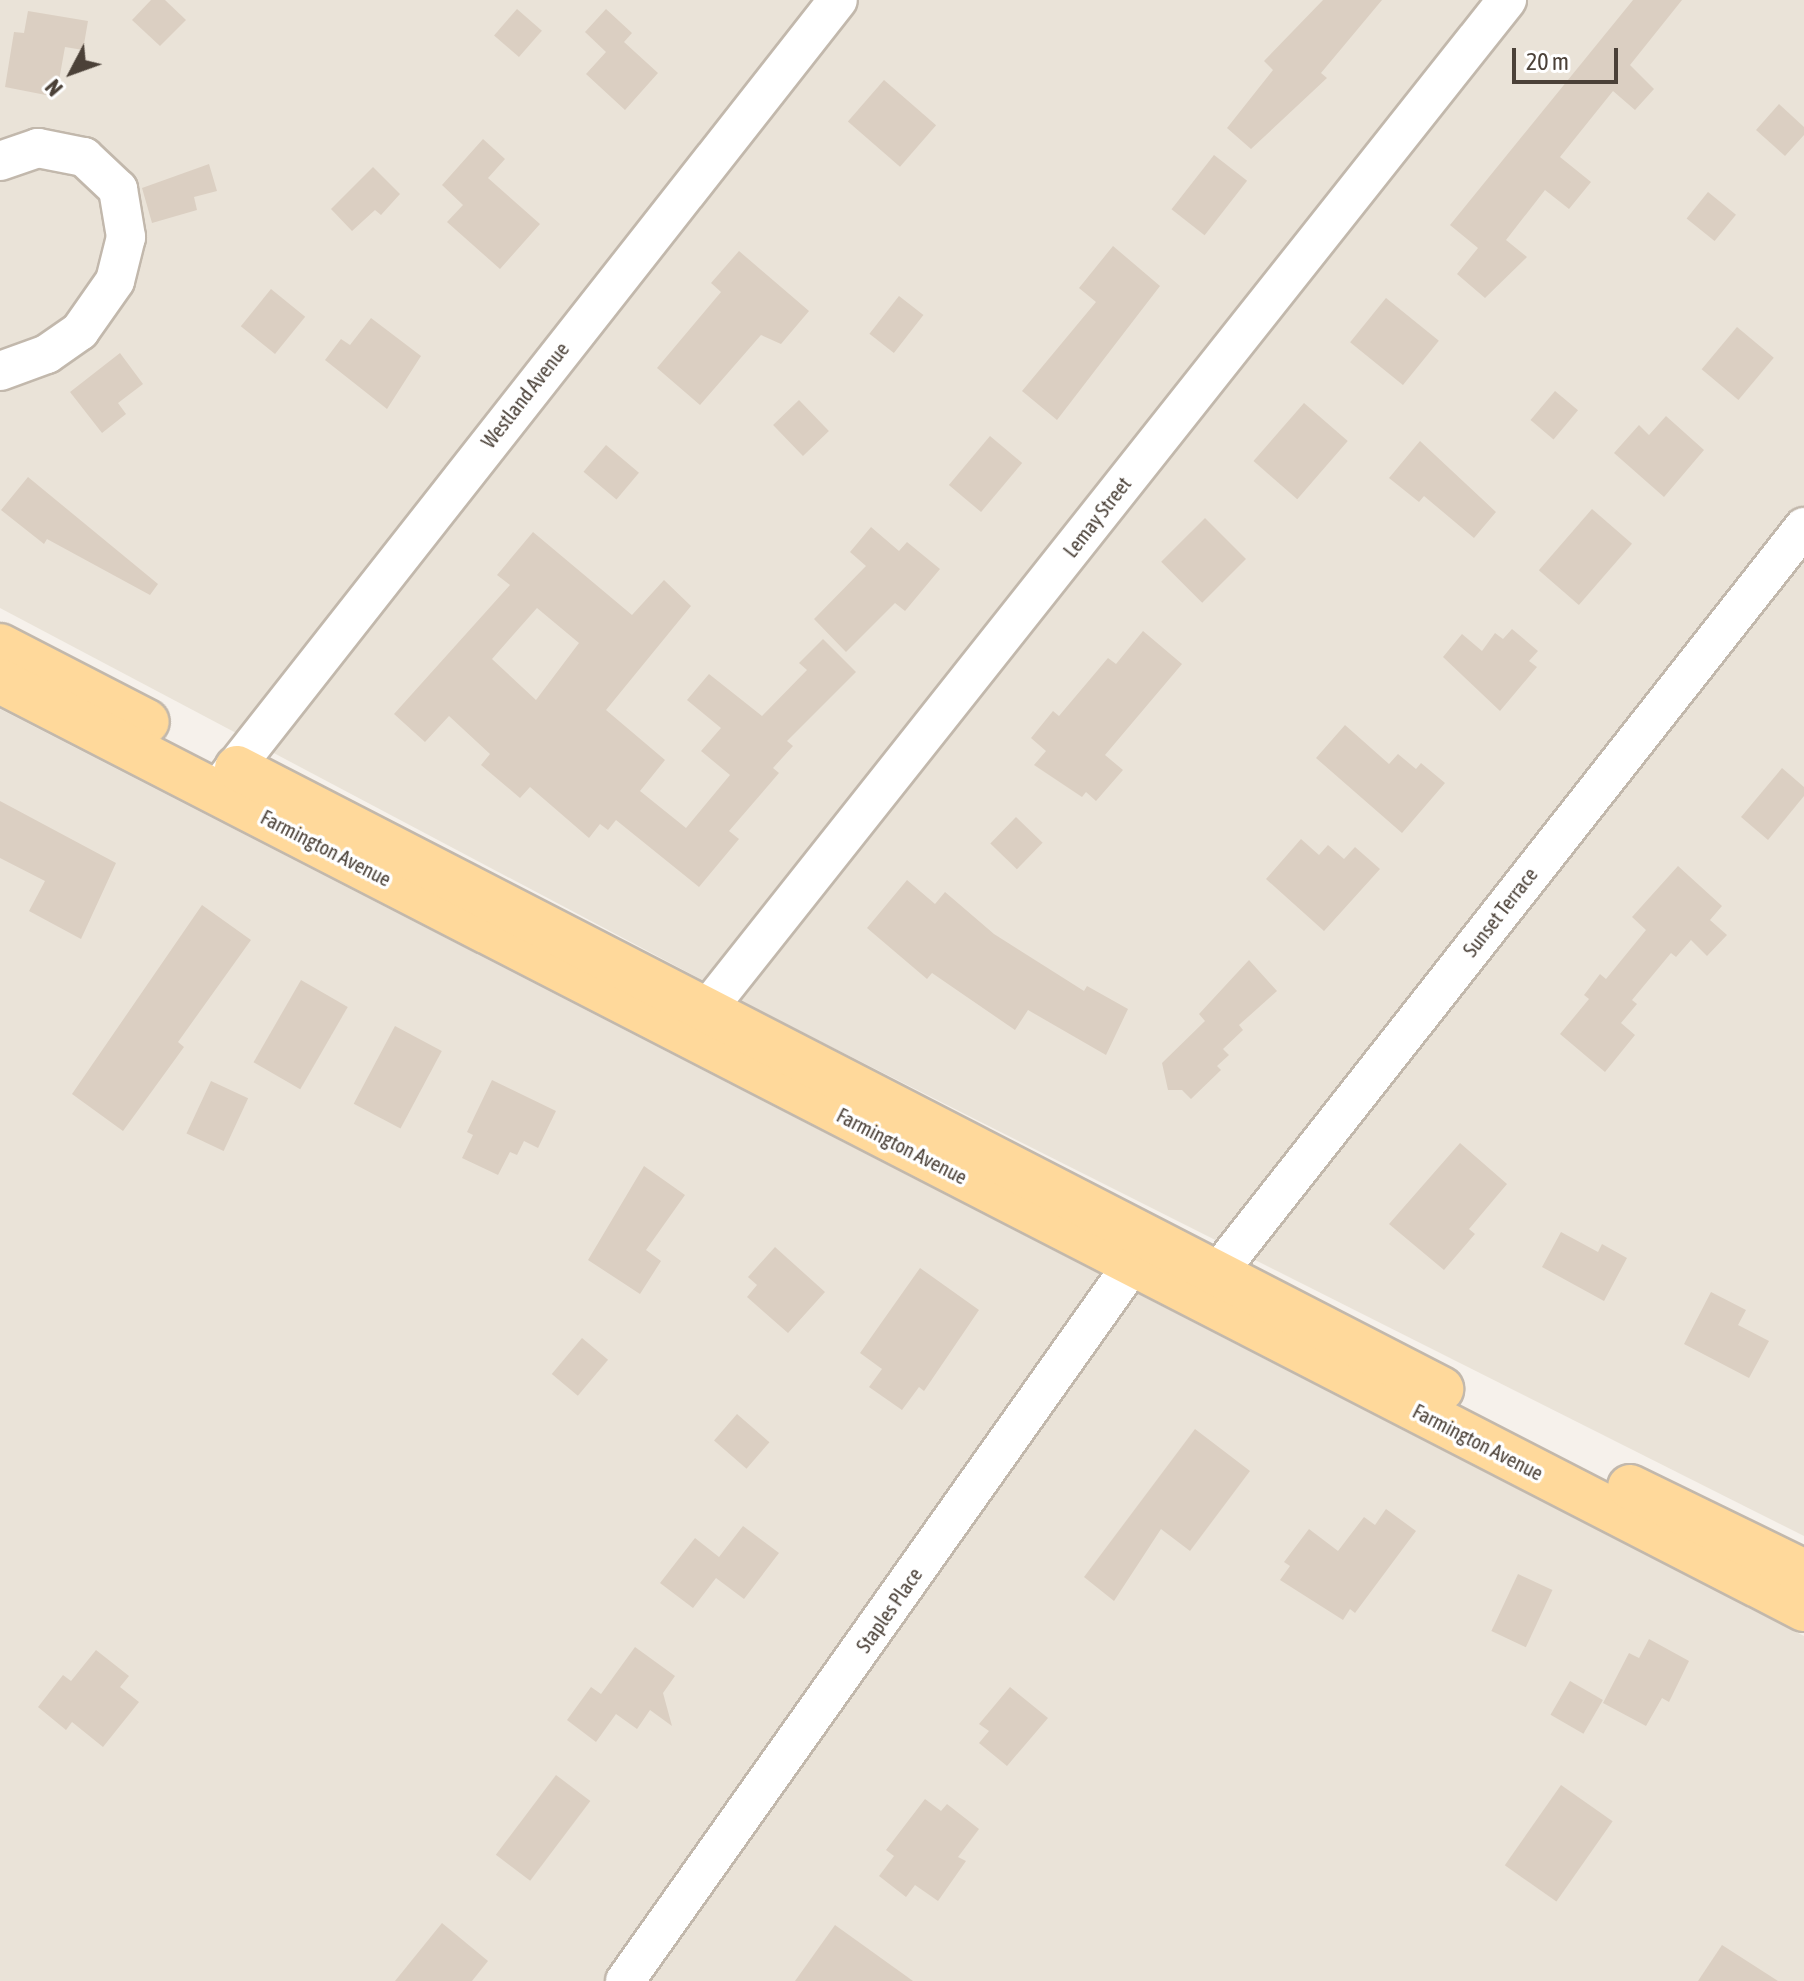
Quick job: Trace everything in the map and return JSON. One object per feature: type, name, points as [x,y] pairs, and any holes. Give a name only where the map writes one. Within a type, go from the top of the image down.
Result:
[{"type":"main road","name":"Farmington Avenue","points":[[0,646],[225,779],[1207,1285],[1804,1609]]},
{"type":"main road","name":"Farmington Avenue","points":[[0,681],[225,779]]},
{"type":"main road","name":"Farmington Avenue","points":[[1207,1285],[1556,1450],[1804,1572]]},
{"type":"street","name":"Westland Avenue","points":[[225,779],[838,0]]},
{"type":"street","name":"Lemay Street","points":[[697,1021],[1507,0]]},
{"type":"street","points":[[0,161],[38,148],[84,157],[118,189],[126,237],[115,281],[80,331],[47,354],[0,371]]},
{"type":"street","name":"Sunset Terrace","points":[[1207,1285],[1804,527]]},
{"type":"street","name":"Staples Place","points":[[625,1981],[1142,1252]]},
{"type":"shaded area","points":[[0,0],[1804,0],[1804,1536],[774,1018],[0,608]]},
{"type":"shaded area","points":[[0,709],[1804,1636],[1804,1981],[0,1981]]},
{"type":"building","points":[[151,0],[165,0],[186,20],[160,46],[132,20]]},
{"type":"building","points":[[1323,0],[1382,0],[1321,73],[1327,78],[1251,149],[1227,128],[1273,70],[1264,61]]},
{"type":"building","points":[[1633,0],[1682,0],[1630,65],[1654,89],[1635,110],[1613,91],[1560,157],[1591,182],[1569,209],[1545,190],[1506,240],[1527,257],[1485,298],[1457,274],[1478,248],[1450,225]]},
{"type":"building","points":[[517,9],[542,31],[519,57],[494,35]]},
{"type":"building","points":[[606,9],[632,33],[624,42],[658,73],[625,110],[586,74],[606,52],[585,32]]},
{"type":"building","points":[[28,11],[88,21],[83,50],[65,47],[56,97],[5,87],[14,32],[24,33]]},
{"type":"building","points":[[884,80],[936,125],[900,167],[848,122]]},
{"type":"building","points":[[1779,104],[1804,127],[1804,135],[1785,156],[1756,130]]},
{"type":"building","points":[[483,139],[505,159],[488,178],[540,224],[500,269],[447,222],[463,205],[442,185]]},
{"type":"building","points":[[1214,155],[1247,181],[1205,235],[1172,209]]},
{"type":"building","points":[[209,164],[217,191],[194,197],[197,210],[152,223],[142,188]]},
{"type":"building","points":[[373,167],[400,194],[381,215],[375,210],[352,231],[331,209]]},
{"type":"building","points":[[1708,192],[1736,215],[1715,241],[1687,218]]},
{"type":"building","points":[[1113,246],[1160,286],[1057,420],[1022,391],[1096,302],[1079,288]]},
{"type":"building","points":[[739,251],[809,311],[781,344],[761,335],[700,405],[657,368],[721,292],[711,283]]},
{"type":"building","points":[[271,289],[305,317],[275,354],[241,326]]},
{"type":"building","points":[[899,296],[923,315],[894,353],[869,334]]},
{"type":"building","points":[[1386,298],[1439,341],[1403,385],[1350,342]]},
{"type":"building","points":[[371,318],[421,356],[387,409],[325,360],[341,339],[350,345]]},
{"type":"building","points":[[1737,327],[1774,358],[1738,400],[1702,369]]},
{"type":"building","points":[[120,353],[143,384],[118,403],[126,414],[102,433],[70,392]]},
{"type":"building","points":[[1555,391],[1578,410],[1554,439],[1531,420]]},
{"type":"building","points":[[799,400],[829,431],[803,456],[773,425]]},
{"type":"building","points":[[1304,403],[1348,441],[1297,499],[1253,461]]},
{"type":"building","points":[[1666,416],[1704,450],[1664,497],[1614,453],[1639,425],[1649,435]]},
{"type":"building","points":[[990,436],[1022,463],[981,512],[949,485]]},
{"type":"building","points":[[1420,441],[1496,512],[1474,538],[1424,496],[1419,502],[1389,478]]},
{"type":"building","points":[[606,445],[639,473],[616,499],[584,472]]},
{"type":"building","points":[[28,477],[158,584],[150,595],[47,539],[44,544],[1,510]]},
{"type":"building","points":[[1592,509],[1632,544],[1579,605],[1539,570]]},
{"type":"building","points":[[1205,518],[1246,559],[1202,603],[1161,562]]},
{"type":"building","points":[[871,527],[899,551],[907,542],[940,569],[905,611],[895,603],[846,652],[814,619],[866,566],[850,552]]},
{"type":"building","points":[[533,532],[632,615],[664,580],[691,606],[606,710],[665,760],[640,791],[686,828],[730,775],[701,751],[721,728],[687,700],[709,674],[762,716],[807,670],[799,663],[823,639],[856,672],[787,741],[793,746],[773,768],[779,773],[729,831],[739,839],[699,887],[616,820],[608,830],[600,824],[589,838],[530,787],[520,798],[481,765],[490,754],[449,716],[425,742],[394,714],[510,585],[497,575]],"holes":[[[537,608],[579,643],[536,700],[492,659]]]},
{"type":"building","points":[[1512,629],[1538,651],[1529,661],[1537,667],[1500,711],[1443,657],[1462,634],[1482,651],[1495,633],[1503,639]]},
{"type":"building","points":[[1143,631],[1182,664],[1105,755],[1123,770],[1096,801],[1086,792],[1082,797],[1034,765],[1046,751],[1031,738],[1053,711],[1059,716],[1108,658],[1116,664]]},
{"type":"building","points":[[1345,725],[1389,764],[1398,754],[1416,769],[1421,763],[1445,783],[1402,833],[1316,758]]},
{"type":"building","points":[[1782,768],[1804,787],[1804,796],[1768,840],[1741,817]]},
{"type":"building","points":[[0,801],[116,863],[81,939],[29,911],[45,881],[0,858]]},
{"type":"building","points":[[1016,817],[1043,843],[1017,869],[990,844]]},
{"type":"building","points":[[1301,839],[1319,855],[1328,845],[1344,859],[1355,847],[1380,869],[1324,931],[1266,879]]},
{"type":"building","points":[[1678,866],[1722,906],[1710,920],[1727,935],[1707,956],[1691,940],[1676,957],[1671,953],[1632,1000],[1637,1004],[1621,1023],[1635,1035],[1605,1072],[1560,1034],[1589,999],[1584,995],[1600,974],[1606,979],[1646,930],[1632,917]]},
{"type":"building","points":[[907,880],[935,904],[945,892],[994,934],[1084,991],[1087,986],[1128,1009],[1106,1055],[1028,1010],[1015,1030],[932,973],[927,979],[867,928]]},
{"type":"building","points":[[202,905],[251,940],[178,1042],[184,1047],[123,1131],[72,1094]]},
{"type":"building","points":[[1249,960],[1277,991],[1239,1025],[1243,1030],[1223,1049],[1229,1055],[1217,1066],[1221,1070],[1191,1099],[1182,1090],[1168,1090],[1162,1063],[1205,1021],[1199,1014]]},
{"type":"building","points":[[301,980],[348,1007],[300,1089],[254,1062]]},
{"type":"building","points":[[395,1026],[442,1051],[400,1129],[354,1104]]},
{"type":"building","points":[[492,1080],[556,1111],[538,1148],[524,1141],[517,1155],[510,1152],[498,1175],[462,1158],[473,1135],[467,1132]]},
{"type":"building","points":[[211,1081],[248,1098],[224,1151],[186,1134]]},
{"type":"building","points":[[1460,1143],[1507,1184],[1469,1229],[1475,1234],[1444,1270],[1389,1224]]},
{"type":"building","points":[[644,1166],[685,1195],[646,1250],[661,1261],[640,1294],[588,1260]]},
{"type":"building","points":[[1561,1232],[1598,1252],[1602,1244],[1627,1258],[1604,1301],[1542,1267]]},
{"type":"building","points":[[775,1247],[825,1292],[788,1333],[747,1297],[757,1285],[748,1277]]},
{"type":"building","points":[[920,1268],[979,1310],[924,1391],[919,1387],[902,1410],[869,1387],[882,1369],[860,1353]]},
{"type":"building","points":[[1711,1292],[1746,1310],[1738,1325],[1769,1341],[1749,1378],[1684,1344]]},
{"type":"building","points":[[582,1338],[608,1360],[578,1396],[552,1374]]},
{"type":"building","points":[[737,1414],[769,1442],[746,1469],[714,1440]]},
{"type":"building","points":[[1195,1429],[1250,1471],[1190,1551],[1161,1529],[1114,1601],[1084,1577]]},
{"type":"building","points":[[1386,1509],[1416,1531],[1355,1613],[1350,1609],[1343,1620],[1280,1580],[1290,1566],[1284,1562],[1309,1529],[1338,1551],[1364,1517],[1375,1525]]},
{"type":"building","points":[[743,1526],[779,1553],[744,1599],[716,1578],[693,1608],[660,1583],[695,1538],[719,1557]]},
{"type":"building","points":[[1518,1574],[1552,1590],[1526,1647],[1491,1631]]},
{"type":"building","points":[[1649,1639],[1689,1661],[1669,1702],[1662,1698],[1646,1726],[1603,1703],[1629,1653],[1639,1658]]},
{"type":"building","points":[[635,1647],[675,1676],[663,1693],[672,1726],[650,1710],[637,1729],[616,1714],[596,1742],[567,1720],[591,1687],[601,1694]]},
{"type":"building","points":[[96,1650],[129,1676],[120,1687],[139,1702],[103,1747],[72,1722],[66,1730],[38,1707],[63,1675],[71,1681]]},
{"type":"building","points":[[1570,1681],[1603,1700],[1583,1734],[1550,1715]]},
{"type":"building","points":[[1010,1687],[1048,1718],[1007,1766],[979,1743],[989,1731],[979,1724]]},
{"type":"building","points":[[556,1775],[590,1801],[530,1881],[496,1855]]},
{"type":"building","points":[[1561,1785],[1613,1821],[1556,1901],[1505,1865]]},
{"type":"building","points":[[925,1799],[941,1811],[947,1804],[979,1829],[958,1857],[966,1861],[938,1901],[915,1885],[906,1897],[879,1876],[894,1856],[886,1850]]},
{"type":"building","points":[[442,1923],[488,1961],[472,1981],[395,1981]]},
{"type":"building","points":[[835,1925],[913,1981],[795,1981]]},
{"type":"building","points":[[1722,1945],[1778,1981],[1698,1981]]}]
